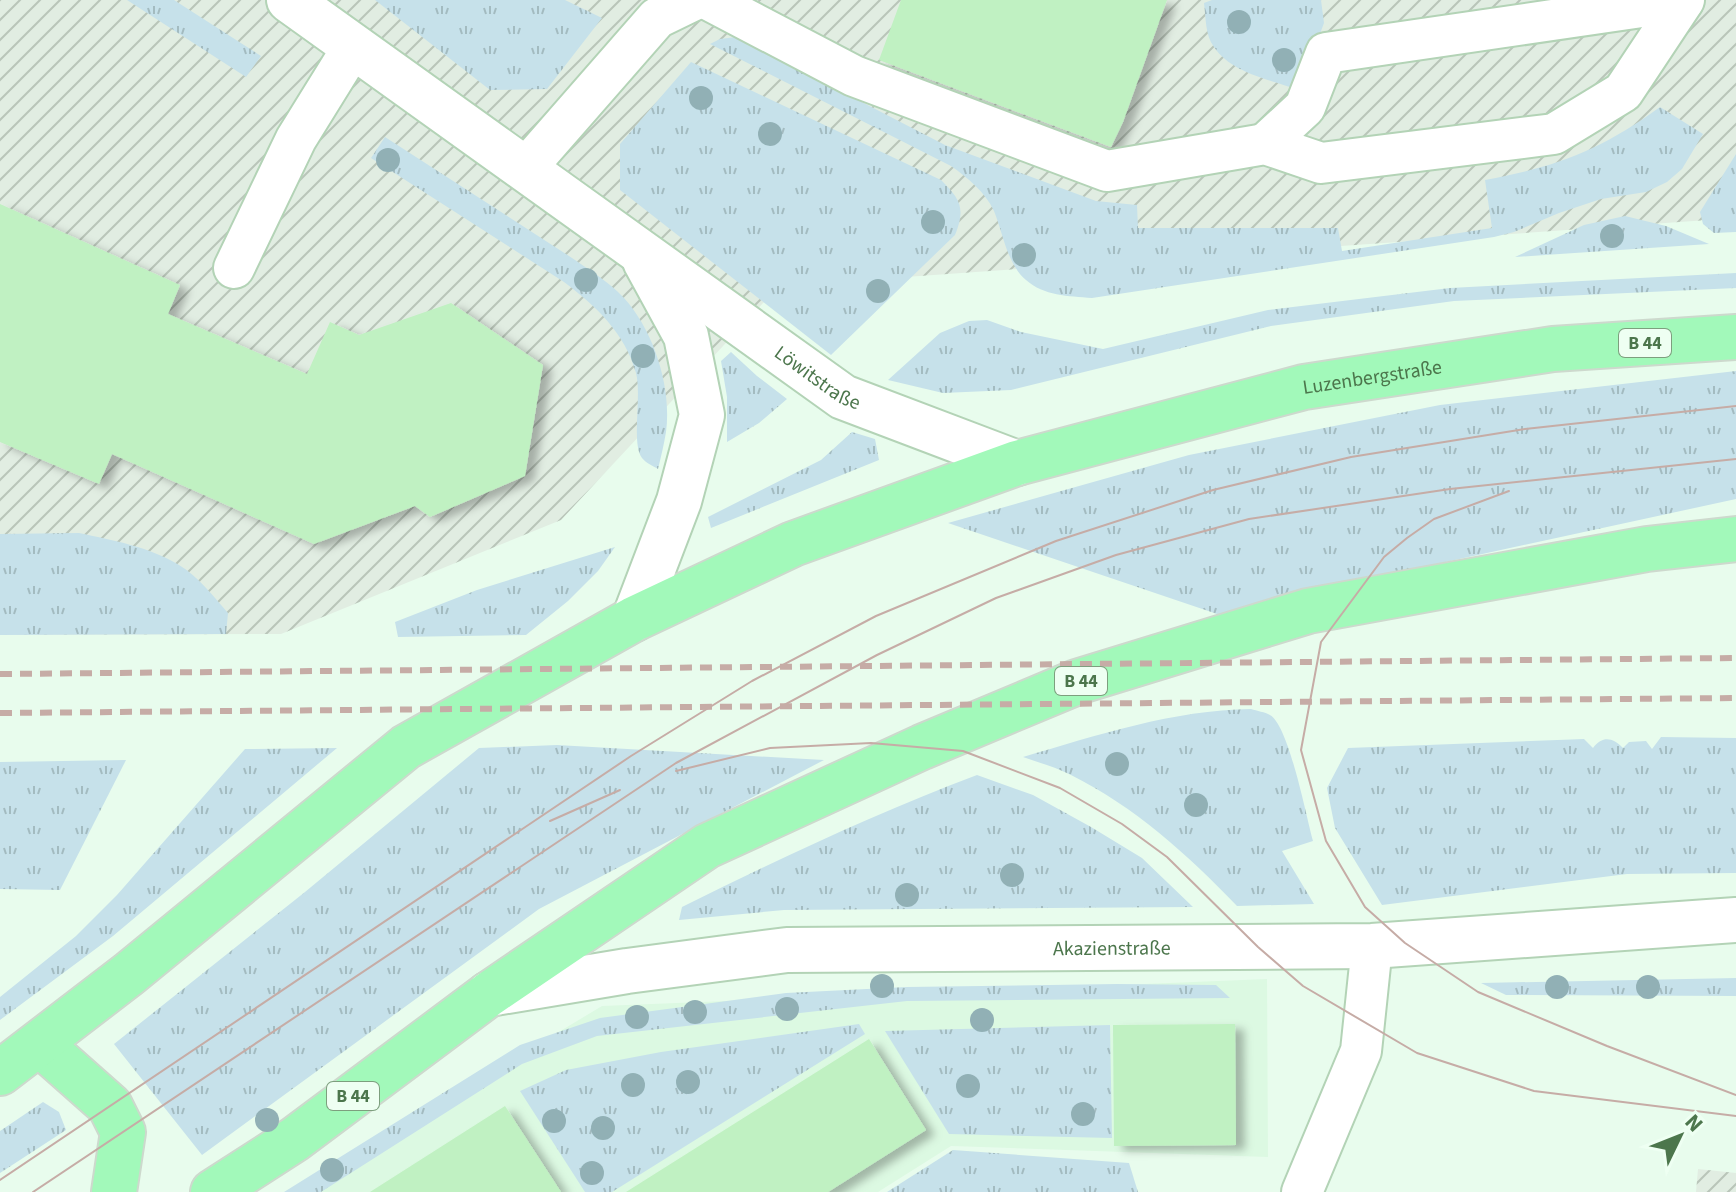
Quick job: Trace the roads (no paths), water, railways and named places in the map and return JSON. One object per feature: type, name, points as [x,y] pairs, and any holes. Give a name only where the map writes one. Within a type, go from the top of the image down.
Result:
[{"type":"main road","name":"Luzenbergstraße","points":[[1017,463],[1304,387],[1553,349],[1736,337]]},
{"type":"main road","name":"B 44","points":[[0,1073],[40,1044],[406,747],[634,619],[793,544],[1017,463]]},
{"type":"main road","name":"B 44","points":[[213,1192],[295,1139],[489,994],[707,846],[895,759],[1077,682],[1308,611],[1647,549],[1736,539]]},
{"type":"main road","points":[[40,1044],[110,1106],[123,1132],[114,1192]]},
{"type":"street","name":"Löwitstraße","points":[[289,0],[843,397],[1017,463]]},
{"type":"street","name":"Löwitstraße","points":[[634,619],[679,501],[702,415],[686,336],[640,252]]},
{"type":"street","name":"Akazienstraße","points":[[489,994],[627,971],[787,950],[1372,946],[1736,920]]},
{"type":"lane","points":[[525,169],[657,18],[694,0]]},
{"type":"lane","points":[[709,0],[854,76],[1107,171],[1265,144],[1321,163],[1554,134],[1623,92],[1683,0]]},
{"type":"lane","points":[[1265,144],[1305,107],[1326,53],[1683,0]]},
{"type":"lane","points":[[234,268],[296,139],[353,47]]},
{"type":"lane","points":[[1302,1192],[1361,1051],[1372,946]]},
{"type":"tram line","points":[[0,1180],[631,756],[752,681],[876,616],[1056,541],[1213,490],[1351,457],[1525,429],[1736,406]]},
{"type":"tram line","points":[[33,1192],[676,763],[877,655],[996,598],[1116,555],[1249,519],[1450,489],[1736,459]]},
{"type":"tram line","points":[[1509,491],[1434,519],[1407,538],[1384,557],[1321,642],[1301,750],[1326,841],[1365,907],[1405,943],[1478,992],[1736,1095]]},
{"type":"tram line","points":[[676,771],[770,748],[871,743],[963,751],[1060,788],[1122,824],[1167,857],[1258,947],[1303,986],[1417,1053],[1534,1091],[1736,1116]]},
{"type":"tram line","points":[[550,821],[620,790]]},
{"type":"railway","points":[[0,674],[1736,658]]},
{"type":"railway","points":[[0,713],[1736,698]]}]
